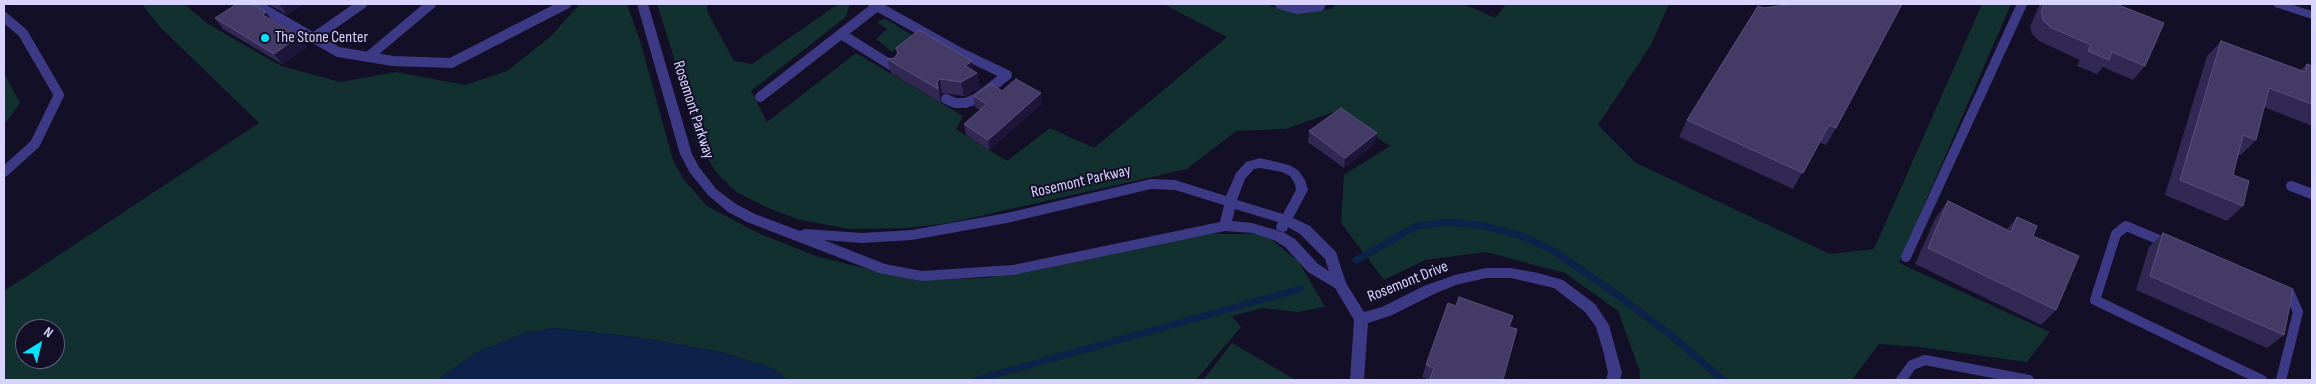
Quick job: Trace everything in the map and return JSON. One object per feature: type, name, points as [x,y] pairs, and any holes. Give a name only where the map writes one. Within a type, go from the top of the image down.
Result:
[{"type":"street","name":"Rosemont Parkway","points":[[642,4],[686,154],[694,170],[712,192],[732,208],[751,218],[884,269],[922,276],[1013,270],[1225,226],[1252,228],[1278,236],[1290,244],[1313,268],[1340,284]]},
{"type":"street","points":[[2280,4],[2312,15]]},
{"type":"street","points":[[1225,226],[1229,204],[1240,176],[1250,165],[1260,162],[1285,168],[1294,173],[1301,183],[1302,190],[1278,236]]},
{"type":"street","name":"Rosemont Parkway","points":[[792,233],[862,238],[912,235],[1007,218],[1151,184],[1175,185],[1229,204],[1286,220],[1305,230],[1331,256],[1340,284],[1361,319]]},
{"type":"street","name":"Rosemont Drive","points":[[1361,319],[1386,312],[1429,290],[1455,280],[1486,273],[1511,273],[1538,278],[1558,284],[1590,308],[1602,325],[1613,364],[1613,380]]},
{"type":"street","points":[[1358,380],[1361,319]]},
{"type":"lane","points":[[255,4],[338,52],[393,61],[451,63],[566,4]]},
{"type":"lane","points":[[313,38],[362,4]]},
{"type":"lane","points":[[368,57],[431,4]]},
{"type":"lane","points":[[1280,4],[1297,8],[1320,6]]},
{"type":"lane","points":[[1906,257],[2022,4]]},
{"type":"lane","points":[[760,97],[875,5],[961,53],[1007,75],[976,99],[965,103],[955,103],[946,99]]},
{"type":"lane","points":[[4,18],[22,33],[59,95],[35,144],[4,172]]},
{"type":"lane","points":[[841,34],[894,67]]},
{"type":"lane","points":[[2291,186],[2312,194]]},
{"type":"lane","points":[[2181,249],[2126,226],[2116,234],[2095,300],[2262,380]]},
{"type":"lane","points":[[2272,287],[2290,294],[2298,312],[2281,380]]},
{"type":"lane","points":[[1901,380],[1912,365],[1925,360],[2029,380]]},
{"type":"green space","points":[[142,4],[184,4],[208,24],[281,66],[340,82],[396,72],[465,85],[507,71],[550,37],[580,4],[627,4],[641,44],[673,160],[684,180],[707,206],[758,233],[816,256],[883,273],[928,280],[987,278],[1210,234],[1256,234],[1271,239],[1299,262],[1325,307],[1298,312],[1263,308],[1232,316],[1241,327],[1196,380],[788,380],[770,367],[720,352],[642,338],[554,328],[524,333],[476,353],[437,380],[4,380],[4,291],[259,123],[160,27]]},
{"type":"green space","points":[[657,4],[707,4],[707,11],[734,61],[752,64],[838,4],[850,4],[846,17],[751,91],[767,122],[856,53],[963,116],[956,129],[1007,161],[1050,128],[1094,148],[1227,37],[1163,4],[1264,4],[1296,13],[1331,9],[1336,4],[1464,4],[1495,18],[1506,4],[1669,4],[1651,45],[1598,125],[1636,163],[1830,254],[1874,249],[1982,4],[2011,4],[1899,263],[2050,332],[2027,362],[1919,347],[1879,344],[1852,380],[1639,380],[1640,372],[1618,311],[1565,273],[1486,252],[1425,260],[1384,280],[1341,223],[1344,175],[1390,146],[1337,111],[1285,129],[1236,131],[1187,169],[949,223],[907,228],[849,229],[800,220],[768,208],[736,192],[717,173],[696,141],[679,74]]},
{"type":"green space","points":[[884,19],[920,40],[910,38],[892,52],[876,39],[887,29],[877,22]]},
{"type":"green space","points":[[4,73],[20,103],[4,125]]},
{"type":"green space","points":[[1232,343],[1296,380],[1203,380]]},
{"type":"water","points":[[554,328],[642,338],[720,352],[770,367],[788,380],[437,380],[476,353],[524,333]]},
{"type":"building","name":"The Stone Center","points":[[237,4],[252,4],[266,12],[263,15],[299,36],[274,54],[215,18]]},
{"type":"building","points":[[1793,4],[1902,4],[1836,128],[1829,125],[1803,173],[1687,120],[1758,6],[1764,8]]},
{"type":"building","points":[[2044,4],[2116,4],[2164,23],[2145,66],[2112,52],[2109,60],[2088,51],[2091,45],[2050,27],[2043,20],[2041,12]]},
{"type":"building","points":[[919,30],[972,61],[965,66],[977,73],[961,82],[940,79],[937,82],[938,89],[887,59],[894,58],[898,53],[896,48]]},
{"type":"building","points":[[2221,41],[2305,72],[2307,64],[2312,66],[2312,104],[2269,88],[2256,140],[2243,135],[2233,175],[2249,181],[2243,206],[2180,180]]},
{"type":"building","points":[[1016,79],[1041,93],[988,140],[964,124],[987,104],[973,96],[991,84],[1002,91]]},
{"type":"building","points":[[1341,108],[1377,133],[1345,158],[1309,131]]},
{"type":"building","points":[[1948,201],[2011,232],[2017,217],[2037,226],[2033,236],[2079,256],[2056,310],[1928,248]]},
{"type":"building","points":[[2163,233],[2293,289],[2284,335],[2150,276]]},
{"type":"building","points":[[1459,297],[1513,316],[1509,327],[1517,329],[1503,380],[1430,379],[1434,368],[1426,365],[1448,303],[1456,306]]},
{"type":"waterway","points":[[1356,260],[1417,226],[1449,222],[1484,226],[1519,235],[1552,250],[1612,291],[1673,337],[1723,380]]},
{"type":"waterway","points":[[976,380],[1300,289]]},
{"type":"place","name":"The Stone Center","points":[[265,38]]}]
